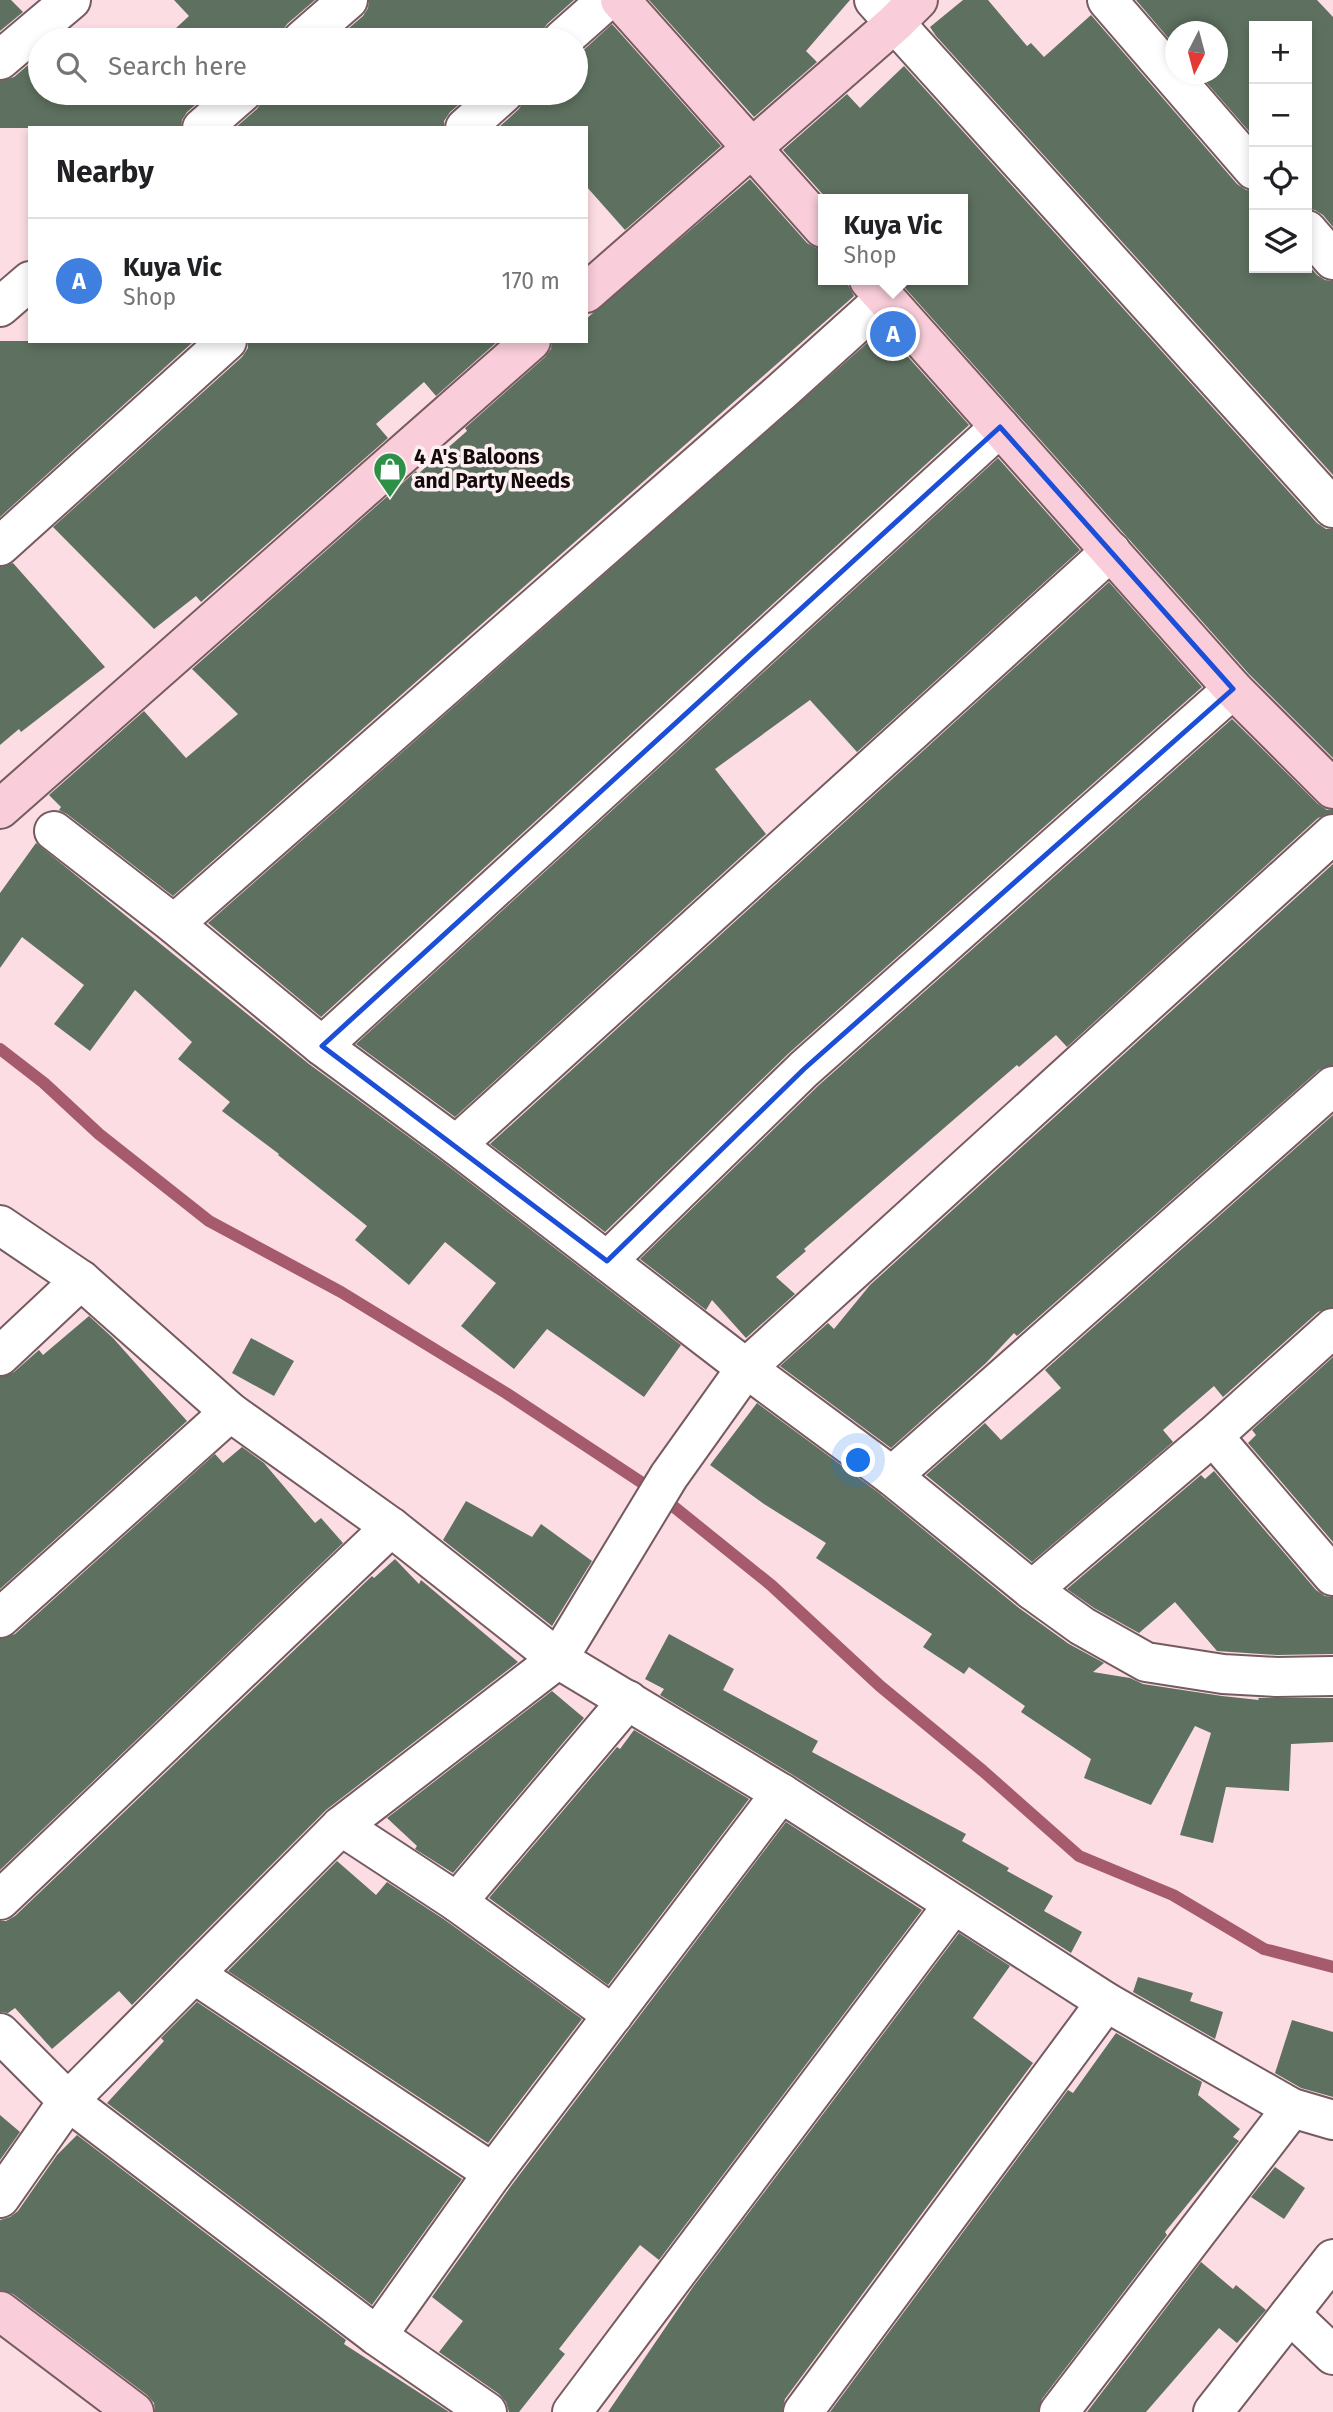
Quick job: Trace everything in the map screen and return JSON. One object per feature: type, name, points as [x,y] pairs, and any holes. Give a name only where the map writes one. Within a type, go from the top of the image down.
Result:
[{"type":"street","points":[[38,28],[71,0]]},
{"type":"street","points":[[316,28],[348,0]]},
{"type":"street","points":[[576,28],[607,0]]},
{"type":"street","points":[[620,0],[818,222]]},
{"type":"street","points":[[1107,0],[1249,164]]},
{"type":"street","points":[[588,291],[752,148],[896,8],[1333,508]]},
{"type":"street","points":[[0,61],[28,37]]},
{"type":"street","points":[[204,126],[228,105]]},
{"type":"street","points":[[467,126],[491,105]]},
{"type":"street","points":[[1312,236],[1333,260]]},
{"type":"street","points":[[0,307],[28,283]]},
{"type":"street","points":[[174,925],[783,390],[877,289],[1233,689],[1333,789]]},
{"type":"street","points":[[0,546],[226,343]]},
{"type":"street","points":[[0,808],[529,343]]},
{"type":"street","points":[[322,1046],[1000,427]]},
{"type":"street","points":[[456,1145],[1111,551]]},
{"type":"street","points":[[607,1261],[804,1069],[1233,689]]},
{"type":"street","points":[[54,831],[322,1046],[892,1476],[1032,1590],[1082,1626],[1146,1661],[1223,1674],[1333,1676]]},
{"type":"street","points":[[0,2198],[68,2101],[341,1826],[558,1659],[669,1476],[746,1368],[1333,834]]},
{"type":"street","points":[[892,1476],[1333,1086]]},
{"type":"street","points":[[0,1225],[82,1280],[230,1412],[391,1527],[558,1659],[780,1793],[1106,2002],[1292,2108],[1333,2120]]},
{"type":"street","points":[[0,1356],[82,1280]]},
{"type":"street","points":[[1032,1590],[1213,1436],[1333,1328]]},
{"type":"street","points":[[0,1618],[230,1412]]},
{"type":"street","points":[[1213,1436],[1333,1576]]},
{"type":"street","points":[[0,1900],[391,1527]]},
{"type":"street","points":[[457,1902],[628,1700]]},
{"type":"street","points":[[377,2336],[493,2173],[780,1793]]},
{"type":"street","points":[[341,1826],[457,1902],[613,2015]]},
{"type":"street","points":[[572,2412],[953,1905]]},
{"type":"street","points":[[194,1974],[493,2173]]},
{"type":"street","points":[[803,2412],[1106,2002]]},
{"type":"street","points":[[0,2033],[68,2101],[377,2336],[487,2412]]},
{"type":"street","points":[[1059,2412],[1292,2108]]},
{"type":"street","points":[[1213,2412],[1333,2259]]},
{"type":"street","points":[[0,2311],[134,2412]]},
{"type":"street","points":[[1290,2314],[1333,2355]]},
{"type":"highlighted area","points":[[1000,427],[1233,689],[804,1069],[607,1261],[322,1046]]},
{"type":"building","points":[[0,0],[11,0],[23,12],[0,31]]},
{"type":"building","points":[[174,0],[315,0],[284,28],[176,28],[189,16]]},
{"type":"building","points":[[369,0],[574,0],[544,28],[349,28],[368,8]]},
{"type":"building","points":[[649,0],[850,0],[806,51],[817,62],[754,117]]},
{"type":"building","points":[[963,0],[988,0],[1027,46],[1031,43],[1044,57],[1091,15],[1237,184],[1249,190],[1249,273],[1312,273],[1312,269],[1325,280],[1333,281],[1333,475],[936,36],[930,27]]},
{"type":"building","points":[[1136,0],[1317,0],[1333,17],[1333,227],[1323,215],[1312,210],[1312,21],[1249,21],[1249,131],[1208,84],[1228,84],[1228,21],[1165,21],[1165,34]]},
{"type":"building","points":[[612,24],[721,146],[625,230],[588,188],[588,126],[500,126],[521,105],[588,105],[588,46]]},
{"type":"building","points":[[28,65],[28,105],[195,105],[187,112],[181,126],[0,128],[0,81],[14,77]]},
{"type":"building","points":[[904,66],[1317,523],[1326,529],[1333,529],[1333,758],[1249,674],[902,285],[968,285],[968,194],[823,194],[783,150],[847,94],[860,108]]},
{"type":"building","points":[[260,105],[458,105],[450,112],[444,126],[237,126]]},
{"type":"building","points":[[750,179],[807,243],[818,248],[818,285],[848,285],[854,296],[173,896],[59,810],[61,807],[49,795],[144,711],[186,758],[238,714],[192,669],[416,471],[418,474],[467,431],[465,428],[545,357],[552,343],[588,343],[588,317]]},
{"type":"building","points":[[883,329],[969,425],[321,1017],[208,923]]},
{"type":"building","points":[[0,341],[192,343],[0,517]]},
{"type":"building","points":[[248,343],[496,343],[436,396],[424,382],[376,424],[388,438],[201,602],[196,596],[154,629],[53,527],[242,357]]},
{"type":"building","points":[[998,458],[1080,550],[857,752],[810,700],[715,769],[766,834],[455,1117],[356,1044]]},
{"type":"building","points":[[13,563],[105,667],[0,745],[0,567]]},
{"type":"building","points":[[1109,582],[1202,687],[789,1053],[605,1232],[490,1144]]},
{"type":"building","points":[[1232,719],[1318,804],[1327,810],[1333,810],[1333,813],[1318,818],[1067,1047],[1056,1035],[1019,1067],[1017,1065],[804,1249],[806,1251],[776,1277],[795,1294],[746,1338],[712,1300],[706,1310],[640,1259],[819,1085]]},
{"type":"building","points":[[36,843],[309,1064],[443,1162],[681,1345],[644,1397],[547,1329],[514,1369],[461,1326],[496,1283],[445,1242],[409,1285],[355,1240],[367,1226],[222,1111],[230,1102],[178,1059],[192,1042],[135,990],[90,1051],[54,1024],[84,985],[22,937],[0,968],[0,893]]},
{"type":"building","points":[[1333,864],[1333,1065],[1319,1070],[1017,1336],[1014,1333],[986,1363],[891,1448],[780,1366],[828,1323],[834,1329],[870,1285]]},
{"type":"building","points":[[1333,1115],[1333,1307],[1318,1312],[1223,1397],[1214,1386],[1163,1430],[1173,1442],[1032,1562],[926,1475],[985,1423],[1001,1440],[1061,1388],[1045,1370]]},
{"type":"building","points":[[89,1316],[113,1338],[187,1421],[0,1589],[0,1377],[14,1372],[39,1350],[43,1355]]},
{"type":"building","points":[[251,1338],[294,1361],[274,1396],[232,1373]]},
{"type":"building","points":[[1333,1357],[1333,1542],[1248,1443],[1256,1435],[1252,1430]]},
{"type":"building","points":[[757,1403],[879,1493],[1019,1608],[1069,1644],[1104,1663],[1093,1672],[1130,1678],[1143,1684],[1222,1696],[1259,1700],[1258,1698],[1333,1698],[1333,1742],[1291,1744],[1289,1791],[1226,1787],[1213,1843],[1180,1835],[1211,1733],[1195,1726],[1151,1805],[1084,1778],[1091,1759],[1021,1712],[1025,1706],[969,1667],[964,1674],[923,1647],[932,1634],[816,1558],[826,1543],[764,1504],[710,1465]]},
{"type":"building","points":[[242,1447],[264,1463],[315,1523],[321,1518],[343,1543],[0,1870],[0,1639],[15,1634],[215,1454],[223,1463]]},
{"type":"building","points":[[1214,1471],[1316,1590],[1325,1596],[1333,1597],[1333,1654],[1277,1655],[1217,1651],[1175,1602],[1139,1633],[1094,1608],[1067,1589],[1201,1475],[1205,1479]]},
{"type":"building","points":[[466,1501],[532,1537],[541,1524],[592,1561],[552,1626],[443,1540]]},
{"type":"building","points":[[395,1559],[419,1584],[421,1580],[518,1662],[326,1810],[132,2005],[119,1991],[52,2049],[15,2008],[8,2013],[0,2012],[0,1921],[15,1916],[372,1576],[374,1578]]},
{"type":"building","points":[[669,1634],[734,1669],[723,1690],[818,1741],[812,1752],[966,1834],[962,1841],[1009,1868],[1007,1871],[1053,1896],[1044,1911],[1082,1932],[1071,1953],[793,1775],[660,1695],[664,1689],[645,1679]]},
{"type":"building","points":[[552,1691],[584,1718],[453,1873],[415,1849],[417,1846],[387,1818]]},
{"type":"building","points":[[634,1730],[749,1799],[608,1985],[489,1898]]},
{"type":"building","points":[[786,1822],[922,1910],[659,2260],[640,2245],[559,2349],[565,2354],[519,2412],[509,2412],[506,2402],[499,2394],[439,2352],[463,2321],[432,2297],[511,2186]]},
{"type":"building","points":[[337,1861],[376,1895],[387,1882],[445,1920],[582,2019],[488,2143],[228,1971]]},
{"type":"building","points":[[959,1933],[1010,1966],[973,2018],[1033,2063],[785,2399],[782,2412],[608,2412],[693,2287]]},
{"type":"building","points":[[1138,1977],[1193,1993],[1190,2001],[1223,2012],[1215,2039],[1133,1992]]},
{"type":"building","points":[[197,2002],[462,2179],[372,2305],[107,2103],[164,2041],[161,2038]]},
{"type":"building","points":[[1292,2020],[1333,2032],[1333,2097],[1301,2088],[1275,2073]]},
{"type":"building","points":[[1116,2033],[1202,2082],[1198,2095],[1240,2129],[1233,2137],[1239,2141],[1165,2232],[1167,2235],[1042,2399],[1038,2412],[830,2412],[1068,2090],[1073,2093]]},
{"type":"building","points":[[0,2115],[20,2132],[0,2160]]},
{"type":"building","points":[[77,2135],[346,2340],[344,2344],[449,2412],[155,2412],[154,2403],[147,2395],[13,2294],[0,2290],[0,2220],[18,2211],[57,2155]]},
{"type":"building","points":[[1275,2167],[1305,2188],[1284,2219],[1251,2197]]},
{"type":"building","points":[[1201,2262],[1233,2289],[1236,2285],[1266,2310],[1237,2343],[1219,2328],[1146,2412],[1087,2412]]},
{"type":"waterway","points":[[0,1049],[44,1083],[99,1134],[209,1221],[341,1292],[506,1393],[653,1490],[771,1585],[880,1686],[983,1771],[1079,1856],[1173,1895],[1264,1949],[1333,1967]]},
{"type":"place","name":"Kuya Vic","points":[[893,334]]},
{"type":"place","name":"4 A's Baloons and Party Needs","points":[[390,499]]}]
